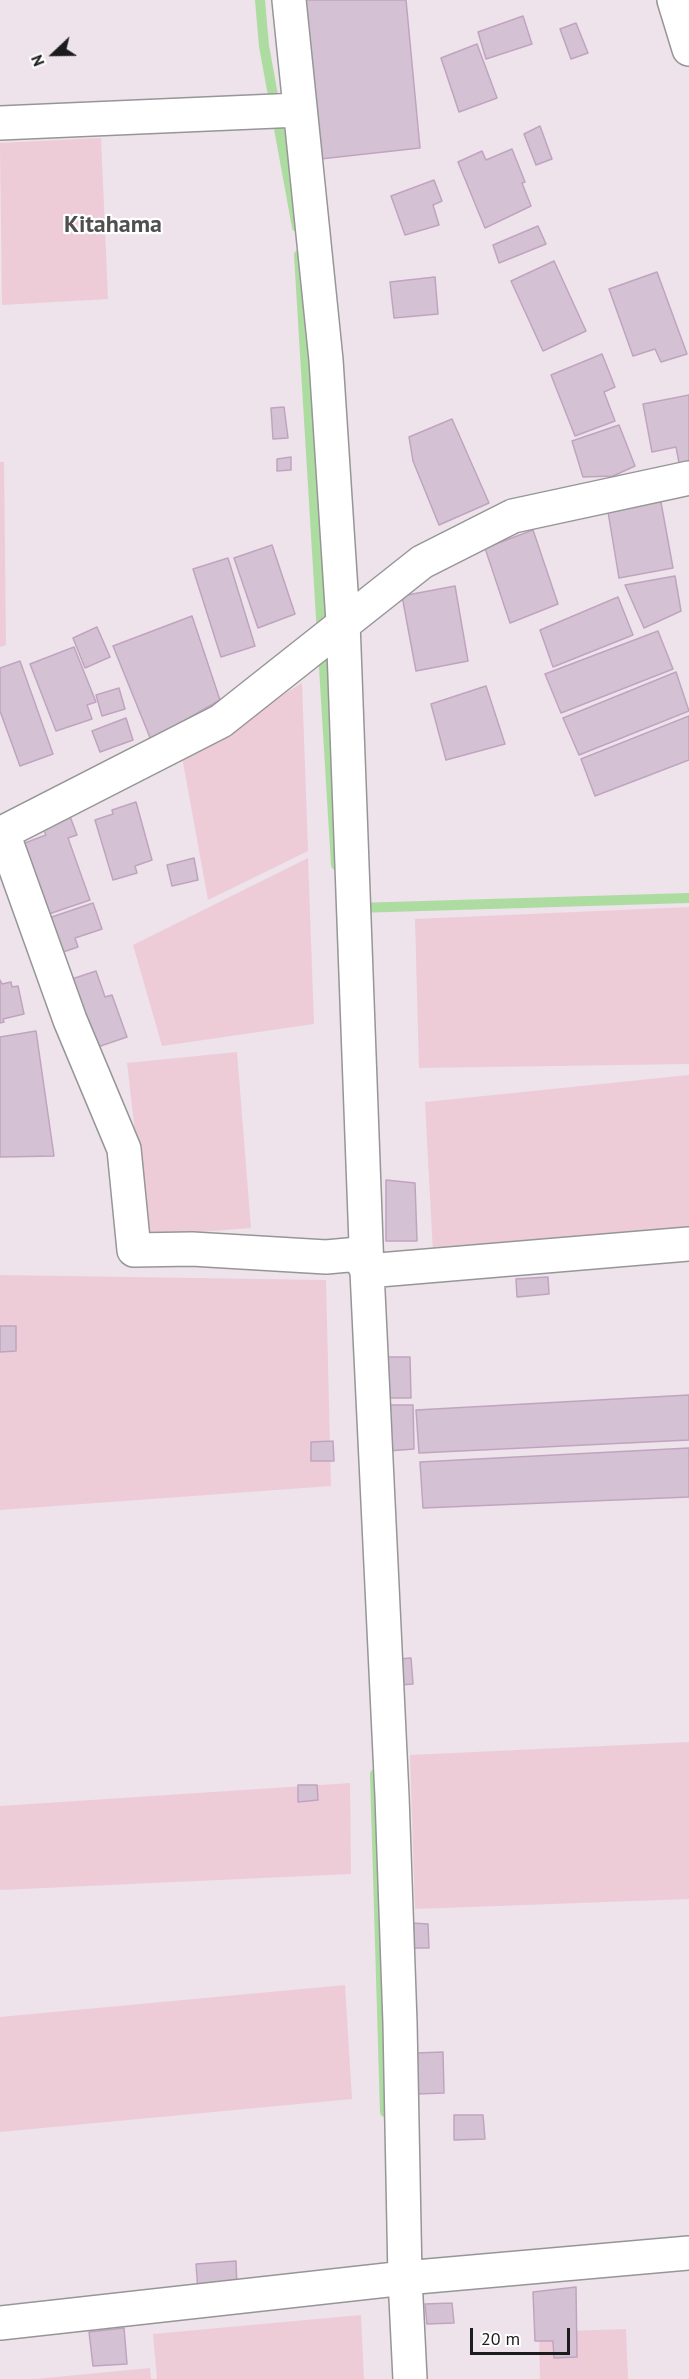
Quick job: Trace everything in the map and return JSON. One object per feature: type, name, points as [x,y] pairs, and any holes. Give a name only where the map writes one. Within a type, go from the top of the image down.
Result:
[{"type":"street","points":[[289,0],[287,110],[326,360],[354,908],[352,1261],[395,1892],[403,2278],[410,2379]]},
{"type":"street","points":[[674,0],[689,49]]},
{"type":"street","points":[[0,123],[287,110]]},
{"type":"street","points":[[689,478],[513,516],[422,562],[221,722],[1,833],[70,1020],[124,1149],[134,1250],[192,1249],[352,1261],[689,1244]]},
{"type":"street","points":[[0,2323],[403,2278],[689,2253]]},
{"type":"shaded area","points":[[101,138],[108,299],[2,305],[0,143]]},
{"type":"shaded area","points":[[0,462],[4,462],[6,645],[0,647]]},
{"type":"shaded area","points":[[302,683],[308,851],[208,900],[182,757]]},
{"type":"shaded area","points":[[308,858],[314,1024],[162,1046],[133,945]]},
{"type":"shaded area","points":[[689,907],[689,1064],[419,1068],[415,919]]},
{"type":"shaded area","points":[[237,1052],[251,1228],[147,1236],[127,1063]]},
{"type":"shaded area","points":[[689,1075],[689,1227],[433,1253],[425,1102]]},
{"type":"shaded area","points":[[0,1275],[326,1280],[331,1486],[0,1510]]},
{"type":"shaded area","points":[[689,1742],[689,1899],[415,1909],[410,1755]]},
{"type":"shaded area","points":[[350,1783],[351,1874],[0,1890],[0,1806]]},
{"type":"shaded area","points":[[345,1985],[352,2099],[0,2132],[0,2017]]},
{"type":"shaded area","points":[[361,2315],[364,2379],[157,2379],[153,2334]]},
{"type":"shaded area","points":[[626,2329],[628,2379],[540,2379],[539,2332]]},
{"type":"shaded area","points":[[150,2368],[151,2379],[36,2379]]},
{"type":"building","points":[[304,0],[406,0],[420,148],[320,159]]},
{"type":"building","points":[[523,16],[532,44],[486,59],[478,32]]},
{"type":"building","points":[[576,23],[588,53],[571,59],[560,29]]},
{"type":"building","points":[[477,44],[497,98],[459,112],[441,58]]},
{"type":"building","points":[[540,126],[552,159],[536,165],[524,134]]},
{"type":"building","points":[[512,149],[525,182],[522,183],[531,206],[485,228],[458,162],[482,151],[486,160]]},
{"type":"building","points":[[434,180],[442,201],[433,205],[439,225],[405,235],[391,196]]},
{"type":"building","points":[[538,226],[546,244],[499,263],[493,245]]},
{"type":"building","points":[[554,261],[586,331],[543,351],[511,281]]},
{"type":"building","points":[[657,272],[687,354],[661,362],[655,349],[633,356],[609,289]]},
{"type":"building","points":[[435,277],[438,314],[394,318],[390,282]]},
{"type":"building","points":[[602,354],[615,387],[604,392],[615,421],[575,436],[551,375]]},
{"type":"building","points":[[689,395],[689,467],[680,468],[676,447],[652,452],[643,404]]},
{"type":"building","points":[[284,407],[288,438],[273,439],[271,408]]},
{"type":"building","points":[[452,419],[489,503],[439,525],[413,461],[409,437]]},
{"type":"building","points":[[619,425],[635,466],[613,476],[583,477],[572,441]]},
{"type":"building","points":[[291,457],[291,470],[277,471],[277,459]]},
{"type":"building","points":[[660,497],[673,568],[619,578],[607,506]]},
{"type":"building","points":[[533,530],[558,604],[510,623],[485,548]]},
{"type":"building","points":[[272,545],[295,614],[258,628],[234,558]]},
{"type":"building","points":[[228,558],[255,646],[221,657],[193,569]]},
{"type":"building","points":[[675,576],[681,611],[644,628],[625,585]]},
{"type":"building","points":[[455,586],[468,661],[416,671],[402,596]]},
{"type":"building","points":[[618,597],[633,635],[553,667],[540,630]]},
{"type":"building","points":[[192,616],[220,700],[151,740],[113,646]]},
{"type":"building","points":[[97,627],[110,657],[85,668],[73,638]]},
{"type":"building","points":[[658,631],[673,669],[561,713],[545,674]]},
{"type":"building","points":[[74,647],[96,702],[87,705],[92,719],[56,731],[30,664]]},
{"type":"building","points":[[20,661],[53,754],[20,766],[0,711],[0,668]]},
{"type":"building","points":[[676,672],[689,711],[579,755],[563,718]]},
{"type":"building","points":[[486,686],[505,744],[446,760],[431,704]]},
{"type":"building","points":[[119,688],[125,709],[102,716],[96,695]]},
{"type":"building","points":[[689,716],[689,760],[595,796],[581,759]]},
{"type":"building","points":[[126,718],[133,740],[100,752],[92,731]]},
{"type":"building","points":[[136,802],[152,860],[135,866],[137,873],[113,880],[95,820],[113,814],[112,810]]},
{"type":"building","points":[[68,811],[77,835],[68,838],[90,900],[43,916],[17,846],[46,835],[40,822]]},
{"type":"building","points":[[194,858],[198,880],[172,886],[167,865]]},
{"type":"building","points":[[93,903],[102,929],[75,938],[78,947],[54,955],[43,920]]},
{"type":"building","points":[[96,971],[105,997],[112,995],[127,1037],[86,1051],[63,982]]},
{"type":"building","points":[[0,980],[2,984],[11,982],[12,987],[18,986],[24,1014],[3,1019],[4,1022],[0,1023]]},
{"type":"building","points":[[36,1031],[54,1156],[0,1157],[0,1037]]},
{"type":"building","points":[[386,1180],[415,1183],[417,1241],[386,1241]]},
{"type":"building","points":[[548,1277],[549,1294],[517,1297],[516,1279]]},
{"type":"building","points":[[0,1326],[16,1326],[16,1351],[0,1352]]},
{"type":"building","points":[[383,1357],[410,1357],[411,1398],[384,1398]]},
{"type":"building","points":[[689,1395],[689,1440],[419,1453],[416,1410]]},
{"type":"building","points":[[385,1405],[413,1405],[414,1449],[388,1451]]},
{"type":"building","points":[[333,1441],[334,1461],[311,1461],[311,1442]]},
{"type":"building","points":[[689,1448],[689,1497],[423,1508],[420,1462]]},
{"type":"building","points":[[411,1658],[413,1684],[400,1685],[399,1659]]},
{"type":"building","points":[[298,1785],[317,1785],[318,1800],[298,1802]]},
{"type":"building","points":[[411,1923],[428,1924],[429,1948],[412,1948]]},
{"type":"building","points":[[443,2052],[444,2093],[416,2094],[416,2053]]},
{"type":"building","points":[[454,2115],[483,2115],[485,2139],[454,2140]]},
{"type":"building","points":[[236,2261],[237,2289],[198,2291],[196,2264]]},
{"type":"building","points":[[576,2287],[577,2357],[554,2358],[553,2341],[535,2341],[533,2292]]},
{"type":"building","points":[[452,2303],[454,2323],[427,2324],[425,2304]]},
{"type":"building","points":[[124,2328],[127,2364],[93,2366],[89,2332]]},
{"type":"waterway","points":[[260,0],[264,46],[297,227]]},
{"type":"waterway","points":[[299,255],[336,865]]},
{"type":"waterway","points":[[356,908],[689,898]]},
{"type":"waterway","points":[[375,1774],[385,2112]]},
{"type":"district","name":"Kitahama","points":[[113,225]]}]
